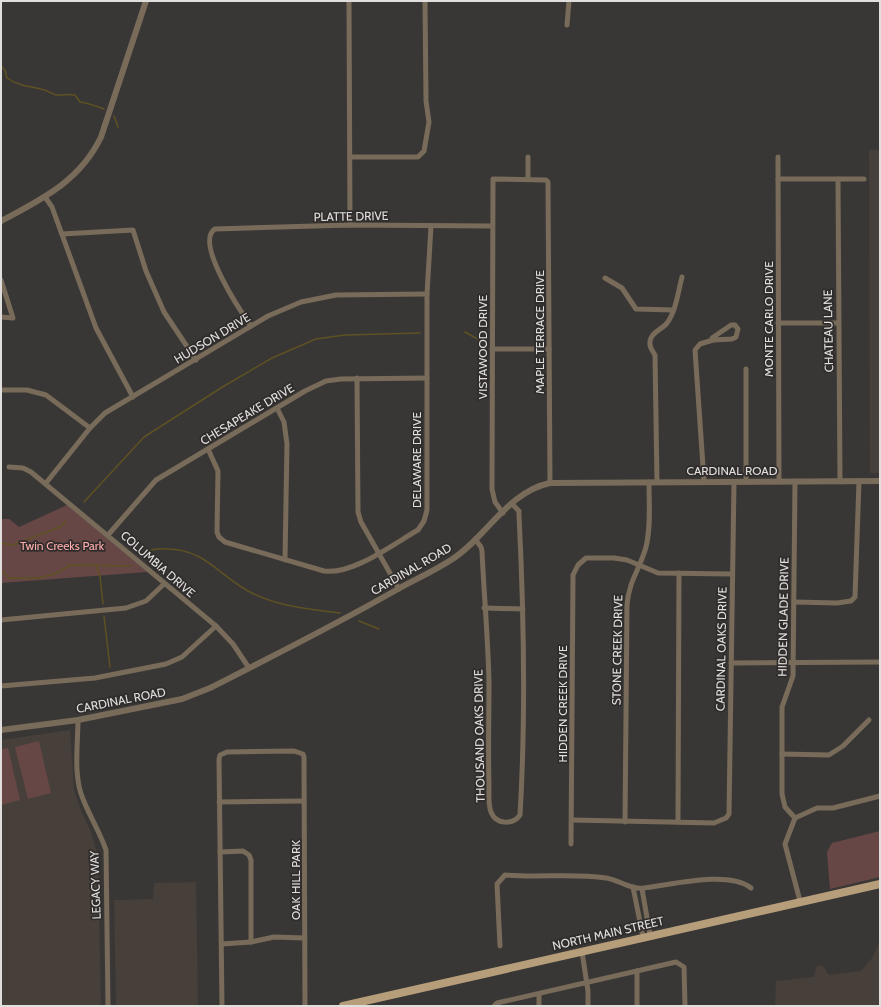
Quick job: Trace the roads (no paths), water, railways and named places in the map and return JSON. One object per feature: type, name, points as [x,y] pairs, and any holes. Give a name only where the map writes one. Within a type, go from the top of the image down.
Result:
[{"type":"main road","name":"NORTH MAIN STREET","points":[[343,1006],[880,884]]},
{"type":"street","points":[[1,221],[44,197],[76,174],[94,150],[101,137],[146,1]]},
{"type":"street","points":[[349,1],[350,225]]},
{"type":"street","points":[[350,157],[418,157],[424,152],[429,122],[426,101],[425,1]]},
{"type":"street","points":[[567,25],[569,1]]},
{"type":"street","points":[[528,157],[528,179]]},
{"type":"street","name":"MONTE CARLO DRIVE","points":[[778,157],[779,482]]},
{"type":"street","name":"VISTAWOOD DRIVE","points":[[503,512],[495,502],[492,489],[492,179],[528,179]]},
{"type":"street","name":"MAPLE TERRACE DRIVE","points":[[528,179],[548,182],[550,482]]},
{"type":"street","points":[[778,179],[864,180]]},
{"type":"street","name":"CHATEAU LANE","points":[[838,179],[837,323],[840,482]]},
{"type":"street","points":[[44,197],[52,207],[96,328],[133,397]]},
{"type":"street","name":"PLATTE DRIVE","points":[[251,326],[224,282],[215,264],[210,239],[212,231],[215,229],[350,225],[491,226]]},
{"type":"street","name":"DELAWARE DRIVE","points":[[208,449],[218,471],[217,532],[219,537],[225,542],[324,571],[336,572],[349,568],[418,530],[426,515],[427,294],[431,226]]},
{"type":"street","points":[[62,234],[134,230],[146,271],[164,312],[196,360]]},
{"type":"street","points":[[605,278],[622,288],[636,309],[673,310]]},
{"type":"street","points":[[657,482],[655,355],[650,348],[650,340],[654,334],[667,324],[673,310],[682,278]]},
{"type":"street","points":[[1,280],[14,318],[1,317]]},
{"type":"street","name":"HUDSON DRIVE","points":[[46,483],[90,428],[105,413],[284,308],[301,302],[336,295],[427,294]]},
{"type":"street","points":[[778,323],[837,323]]},
{"type":"street","points":[[704,482],[695,350],[700,344],[713,340],[734,338],[738,334],[738,329],[735,325],[727,326],[712,338],[713,340]]},
{"type":"street","points":[[492,349],[549,349]]},
{"type":"street","points":[[746,369],[746,482]]},
{"type":"street","points":[[357,378],[358,512],[361,522],[399,589]]},
{"type":"street","name":"CHESAPEAKE DRIVE","points":[[108,535],[156,480],[277,408],[326,381],[357,378],[427,378]]},
{"type":"street","points":[[1,390],[27,390],[46,395],[90,428]]},
{"type":"street","points":[[277,408],[284,422],[287,437],[285,560]]},
{"type":"street","name":"COLUMBIA DRIVE","points":[[9,467],[23,468],[46,483],[164,584],[216,626],[233,644],[249,668]]},
{"type":"street","name":"HIDDEN GLADE DRIVE","points":[[795,481],[794,662],[793,676],[782,707],[782,794],[785,807],[795,818]]},
{"type":"street","points":[[794,602],[837,603],[851,601],[855,597],[859,481]]},
{"type":"street","name":"CARDINAL ROAD","points":[[1,730],[78,720],[191,697],[249,668],[452,560],[512,504],[534,487],[550,482],[880,481]]},
{"type":"street","name":"STONE CREEK DRIVE","points":[[625,822],[627,605],[631,580],[648,538],[649,482]]},
{"type":"street","name":"CARDINAL OAKS DRIVE","points":[[678,822],[714,823],[727,816],[729,810],[734,482]]},
{"type":"street","name":"THOUSAND OAKS DRIVE","points":[[474,539],[482,547],[489,682],[490,810],[496,820],[501,822],[510,822],[518,818],[520,815],[523,609],[519,511],[512,504]]},
{"type":"street","name":"HIDDEN CREEK DRIVE","points":[[571,844],[573,575],[578,565],[586,558],[614,558],[627,560],[638,565]]},
{"type":"street","points":[[638,565],[658,573],[732,574]]},
{"type":"street","points":[[572,820],[678,822],[679,574]]},
{"type":"street","points":[[1,620],[126,608],[146,601],[164,584]]},
{"type":"street","points":[[484,608],[523,609]]},
{"type":"street","points":[[1,686],[95,678],[166,664],[182,657],[216,626]]},
{"type":"street","points":[[731,663],[880,662]]},
{"type":"street","name":"LEGACY WAY","points":[[78,720],[78,776],[82,798],[100,834],[106,850],[108,1006]]},
{"type":"street","points":[[782,754],[829,755],[843,746],[869,720]]},
{"type":"street","name":"OAK HILL PARK","points":[[219,802],[218,762],[220,755],[227,752],[294,752],[303,754],[305,1006]]},
{"type":"street","points":[[800,902],[785,844],[795,818],[817,808],[833,808],[880,796]]},
{"type":"street","points":[[222,1006],[219,802],[304,801]]},
{"type":"street","points":[[220,852],[243,851],[249,855],[251,860],[251,942]]},
{"type":"street","points":[[500,946],[497,888],[500,879],[505,875],[606,878],[642,889],[694,880],[744,882],[751,888]]},
{"type":"street","points":[[633,887],[638,911],[647,936]]},
{"type":"street","points":[[642,889],[647,936]]},
{"type":"street","points":[[638,911],[645,910]]},
{"type":"street","points":[[222,944],[251,942],[274,937],[305,938]]},
{"type":"street","points":[[582,952],[588,1006]]},
{"type":"street","points":[[494,1006],[586,982],[673,963],[681,965],[685,973],[685,1006]]},
{"type":"street","points":[[637,971],[637,1006]]},
{"type":"street","points":[[539,994],[539,1006]]},
{"type":"waterway","points":[[1,66],[5,70],[7,78],[12,81],[45,90],[56,95],[75,95],[80,102],[104,109]]},
{"type":"waterway","points":[[114,116],[118,127]]},
{"type":"waterway","points":[[465,332],[481,341]]},
{"type":"waterway","points":[[84,502],[144,437],[224,386],[272,358],[316,339],[345,335],[420,333]]},
{"type":"waterway","points":[[1,543],[13,545],[60,527],[66,521]]},
{"type":"waterway","points":[[143,554],[158,549],[181,550],[203,559],[242,588],[274,602],[296,607],[340,613]]},
{"type":"waterway","points":[[1,570],[9,578],[38,578],[55,574],[71,565],[131,566]]},
{"type":"waterway","points":[[96,565],[100,576],[103,604]]},
{"type":"waterway","points":[[104,616],[110,667]]},
{"type":"waterway","points":[[359,621],[379,629]]},
{"type":"park label","name":"Twin Creeks Park","points":[[62,545]]}]
